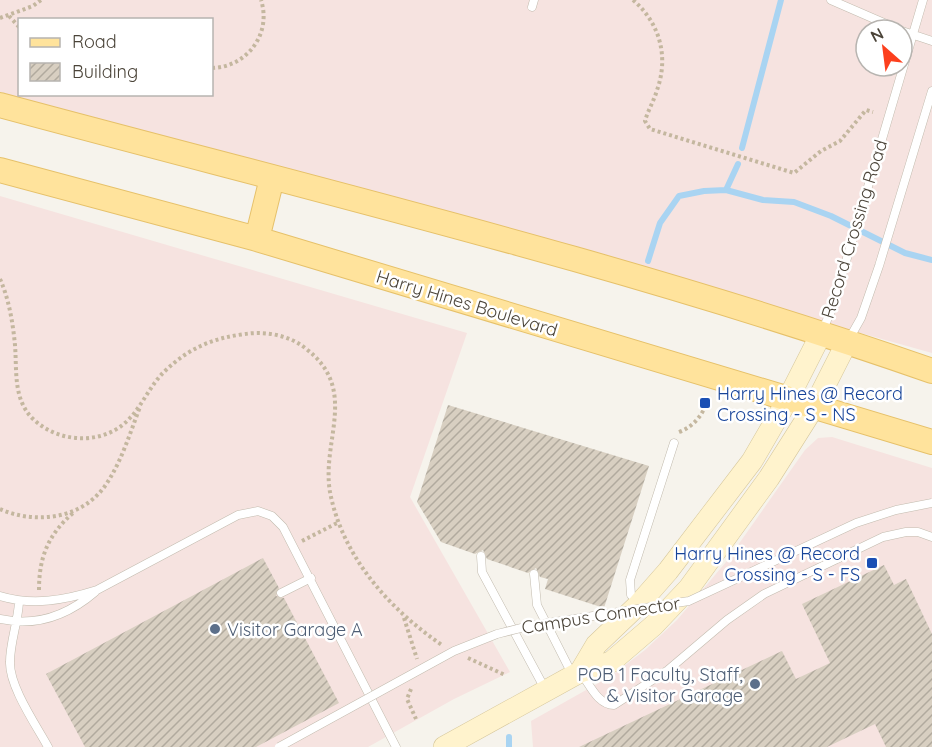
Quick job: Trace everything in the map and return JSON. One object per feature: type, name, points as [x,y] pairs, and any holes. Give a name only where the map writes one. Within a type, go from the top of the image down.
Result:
[{"type":"main road","points":[[0,105],[596,265],[848,342],[932,371]]},
{"type":"main road","name":"Harry Hines Boulevard","points":[[0,170],[257,239],[788,399],[926,443]]},
{"type":"main road","points":[[257,239],[272,178]]},
{"type":"street","name":"Record Crossing Road","points":[[577,674],[596,645],[639,604],[669,571],[752,461],[788,399],[821,334]]},
{"type":"street","name":"Record Crossing Road","points":[[444,747],[577,674],[611,662],[653,626],[689,588],[769,478],[814,407],[848,342]]},
{"type":"lane","points":[[831,0],[872,18]]},
{"type":"lane","name":"Record Crossing Road","points":[[914,29],[923,0]]},
{"type":"lane","points":[[914,36],[932,41]]},
{"type":"lane","name":"Record Crossing Road","points":[[821,334],[832,309],[899,78]]},
{"type":"lane","name":"Record Crossing Road","points":[[848,342],[861,318],[879,266],[932,91]]},
{"type":"lane","points":[[639,604],[631,595],[630,580],[674,443]]},
{"type":"lane","name":"Campus Connector","points":[[279,747],[454,651],[497,634],[529,626],[689,601],[856,523],[896,510],[932,503]]},
{"type":"lane","points":[[0,596],[19,602],[73,597],[97,590],[238,515],[258,511],[272,516],[283,527],[311,578],[396,747]]},
{"type":"lane","points":[[534,574],[537,605],[577,674],[604,704],[614,705],[668,670],[727,620],[765,594],[883,537],[918,532],[932,537]]},
{"type":"lane","points":[[481,556],[482,572],[546,691]]},
{"type":"lane","points":[[281,593],[311,578]]},
{"type":"lane","points":[[0,619],[18,623],[60,616],[77,608],[97,590]]},
{"type":"lane","points":[[19,602],[18,623],[9,662],[12,677],[48,747]]},
{"type":"path","points":[[0,18],[41,0]]},
{"type":"path","points":[[213,68],[239,61],[252,49],[265,22],[261,0]]},
{"type":"path","points":[[633,0],[657,29],[662,51],[659,85],[646,115],[646,125],[650,129],[794,172],[840,141],[866,110],[873,112]]},
{"type":"path","points":[[9,16],[18,26]]},
{"type":"path","points":[[0,279],[12,322],[20,399],[32,417],[49,430],[69,438],[90,438],[111,432],[120,426],[142,403],[162,373],[196,346],[223,337],[257,332],[283,336],[306,348],[323,367],[334,390],[337,416],[328,468],[330,491],[339,522],[356,559],[403,616],[444,646]]},
{"type":"path","points":[[675,433],[692,425],[702,415],[710,398]]},
{"type":"path","points":[[39,595],[39,570],[49,540],[58,526],[106,486],[118,464],[142,403]]},
{"type":"path","points":[[0,509],[33,518],[62,515],[75,510]]},
{"type":"path","points":[[293,546],[339,522]]},
{"type":"path","points":[[463,655],[505,675]]},
{"type":"shaded area","points":[[0,0],[932,0],[932,353],[0,92]]},
{"type":"shaded area","points":[[0,196],[467,333],[410,497],[510,672],[454,699],[368,747],[0,747]]},
{"type":"shaded area","points":[[832,437],[932,468],[932,747],[533,747],[531,721],[611,676],[645,650],[677,620],[726,562],[805,450],[818,438]]},
{"type":"building","points":[[448,405],[649,466],[604,608],[545,589],[548,579],[540,577],[536,568],[528,573],[487,559],[483,550],[475,554],[441,542],[417,502]]},
{"type":"building","name":"Visitor Garage A","points":[[263,558],[279,588],[276,596],[284,598],[339,703],[256,747],[85,747],[46,674]]},
{"type":"building","points":[[884,565],[894,585],[906,579],[932,634],[932,747],[886,747],[875,724],[827,747],[579,747],[782,651],[796,679],[830,663],[802,604]]},
{"type":"waterway","points":[[742,148],[781,0]]},
{"type":"waterway","points":[[648,261],[660,223],[679,196],[726,190],[738,164]]},
{"type":"waterway","points":[[726,190],[763,200],[794,202],[831,216],[905,253],[932,260]]},
{"type":"waterway","points":[[509,737],[509,747]]},
{"type":"place","name":"Harry Hines @ Record Crossing - S - NS","points":[[705,403]]},
{"type":"place","name":"Harry Hines @ Record Crossing - S - FS","points":[[872,563]]},
{"type":"place","name":"Visitor Garage A","points":[[215,629]]},
{"type":"place","name":"POB 1 Faculty, Staff, & Visitor Garage","points":[[755,684]]}]
